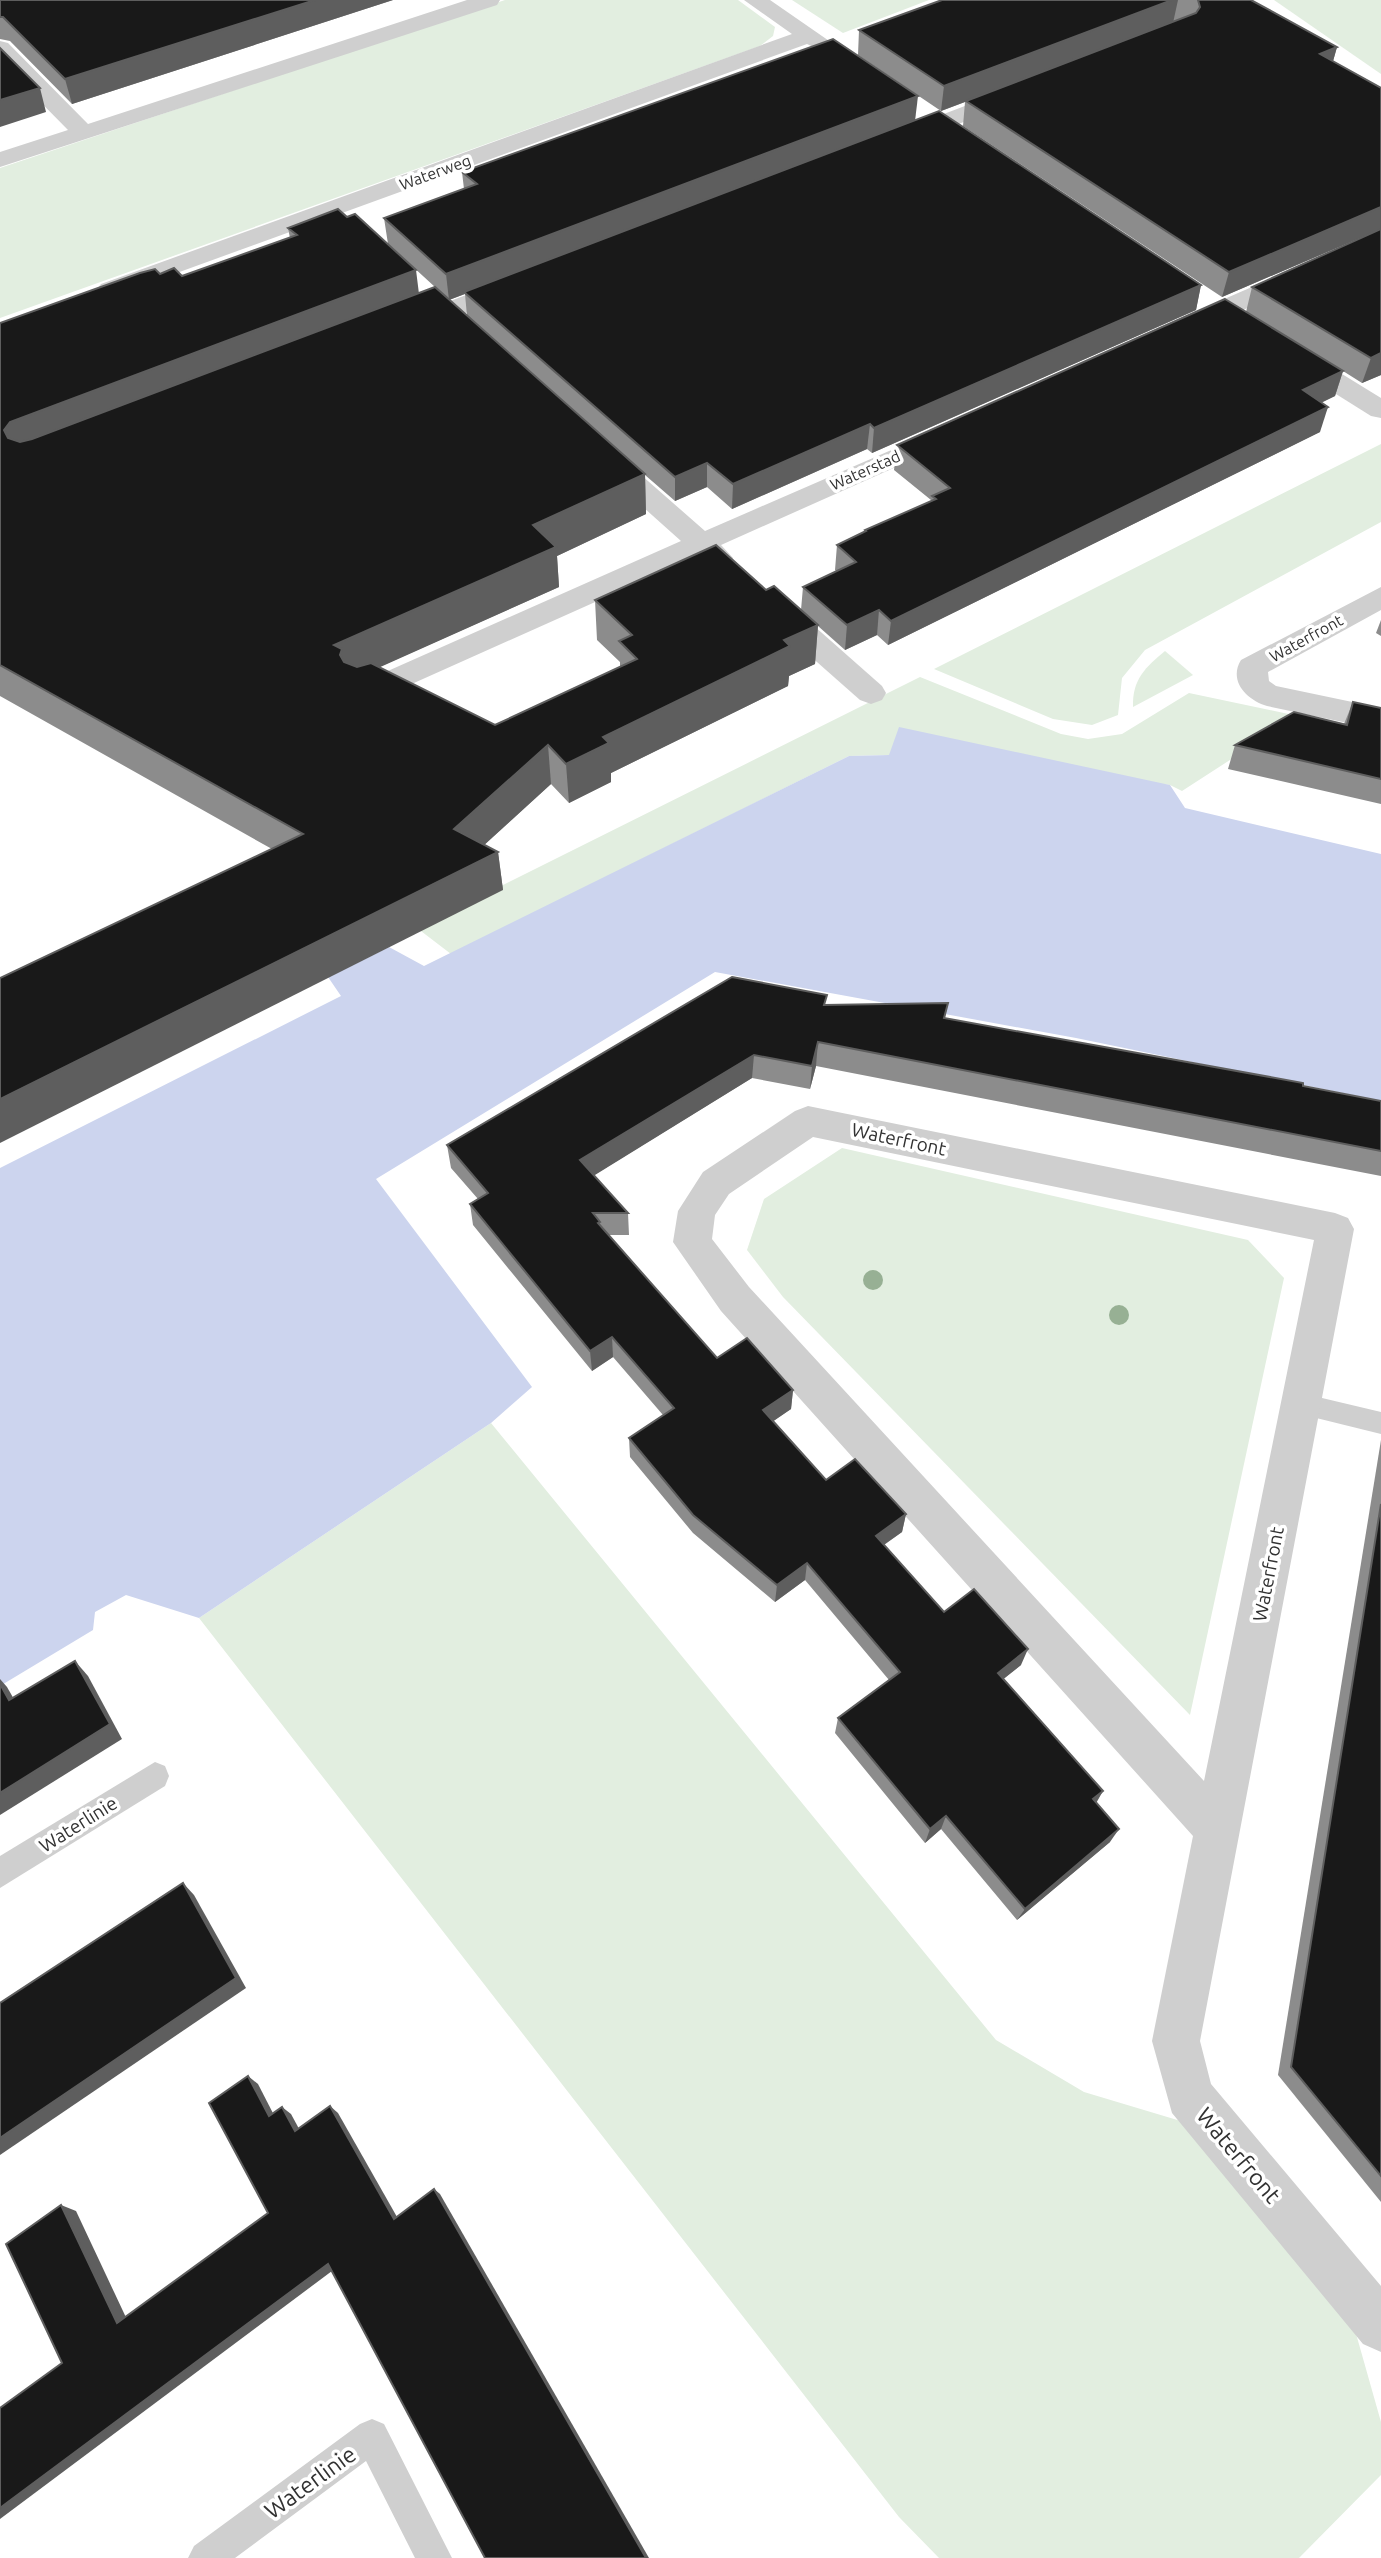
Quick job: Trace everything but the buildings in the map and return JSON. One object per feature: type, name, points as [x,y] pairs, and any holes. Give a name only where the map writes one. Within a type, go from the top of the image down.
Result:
[{"type":"street","points":[[0,160],[488,0]]},
{"type":"street","points":[[755,0],[844,58]]},
{"type":"street","name":"Waterweg","points":[[91,295],[809,35]]},
{"type":"street","points":[[0,48],[84,133]]},
{"type":"street","points":[[878,147],[1030,88]]},
{"type":"street","points":[[920,108],[964,137]]},
{"type":"street","points":[[337,207],[354,230]]},
{"type":"street","points":[[1157,339],[1381,239]]},
{"type":"street","points":[[391,333],[531,279]]},
{"type":"street","points":[[1277,346],[1381,410]]},
{"type":"street","name":"Waterstad","points":[[365,693],[967,424]]},
{"type":"street","points":[[583,439],[871,693]]},
{"type":"street","name":"Waterfront","points":[[1381,597],[1252,667],[1254,685],[1267,695],[1381,719]]},
{"type":"street","name":"Waterfront","points":[[1219,1831],[735,1299],[692,1242],[697,1211],[716,1183],[808,1121],[1335,1229],[1219,1831],[1176,2041],[1189,2095],[1381,2326]]},
{"type":"lane","points":[[1301,1404],[1381,1423]]},
{"type":"lane","name":"Waterlinie","points":[[0,1872],[155,1776]]},
{"type":"lane","name":"Waterlinie","points":[[206,2558],[372,2436],[434,2558]]},
{"type":"green space","points":[[505,0],[738,0],[775,27],[773,36],[760,46],[0,318],[0,168]]},
{"type":"green space","points":[[792,0],[929,0],[843,33]]},
{"type":"green space","points":[[1274,0],[1381,0],[1381,74]]},
{"type":"green space","points":[[1381,444],[1381,522],[1145,650],[1122,678],[1118,715],[1092,725],[1053,719],[934,669]]},
{"type":"green space","points":[[1165,651],[1193,675],[1133,707],[1135,689],[1142,674]]},
{"type":"green space","points":[[920,677],[1061,734],[1088,739],[1122,734],[1189,693],[1298,716],[1182,791],[1170,785],[889,755],[849,756],[451,954],[417,928]]},
{"type":"green space","points":[[842,1148],[1248,1240],[1284,1278],[1190,1715],[783,1297],[747,1250],[764,1199]]},
{"type":"green space","points":[[491,1423],[996,2040],[1084,2092],[1184,2122],[1351,2316],[1381,2422],[1381,2475],[1299,2558],[939,2558],[899,2517],[199,1618]]},
{"type":"water","points":[[899,727],[1170,785],[1185,808],[1381,854],[1381,1101],[1076,1038],[715,972],[376,1179],[532,1387],[491,1423],[199,1618],[126,1595],[95,1612],[93,1630],[0,1686],[0,1168],[341,996],[328,977],[389,947],[424,966],[849,756],[889,755]]}]
